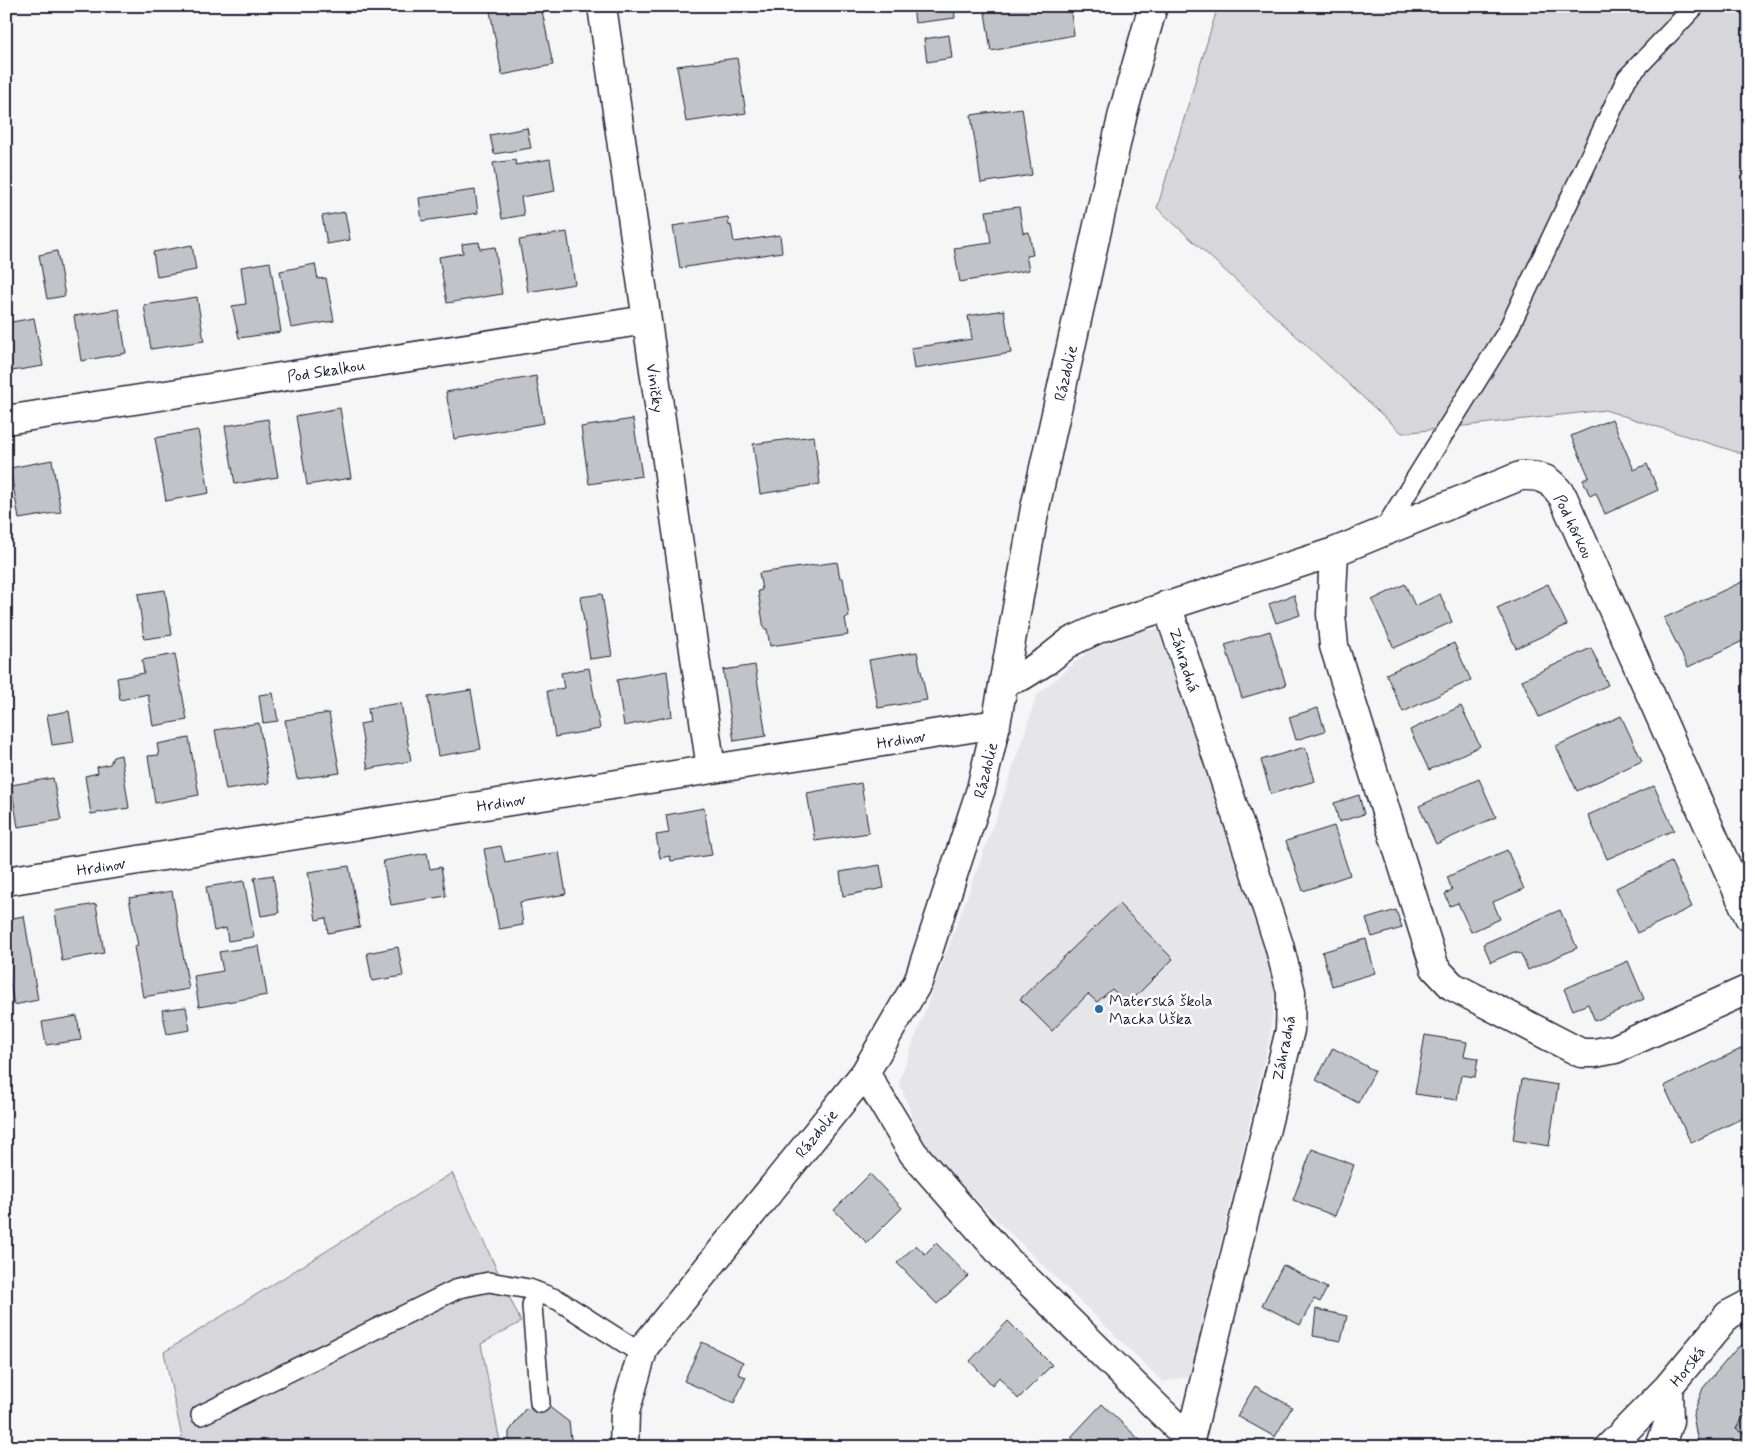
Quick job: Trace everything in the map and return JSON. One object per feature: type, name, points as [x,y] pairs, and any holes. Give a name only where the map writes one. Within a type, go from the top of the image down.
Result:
[{"type":"street","name":"Viničky","points":[[602,6],[711,769]]},
{"type":"street","name":"Rázdolie","points":[[624,1447],[625,1412],[644,1347],[865,1073],[918,982],[981,789],[996,724],[1035,508],[1123,113],[1153,6]]},
{"type":"street","name":"Pod Skalkou","points":[[6,420],[646,320]]},
{"type":"street","name":"Pod hôrkou","points":[[1004,682],[1022,676],[1046,661],[1070,642],[1100,628],[1334,552],[1520,476],[1536,475],[1554,485],[1563,497],[1749,917]]},
{"type":"street","points":[[1334,552],[1331,614],[1334,646],[1435,968],[1452,986],[1581,1053],[1596,1053],[1615,1049],[1749,989]]},
{"type":"street","name":"Záhradná","points":[[1167,605],[1248,847],[1279,945],[1291,992],[1290,1030],[1192,1443]]},
{"type":"street","name":"Hrdinov","points":[[6,880],[996,724]]},
{"type":"street","name":"Záhradná","points":[[865,1073],[912,1153],[1004,1257],[1192,1443]]},
{"type":"street","name":"Horská","points":[[1660,1447],[1669,1421],[1668,1387],[1728,1315],[1749,1304]]},
{"type":"street","points":[[1609,1447],[1628,1436],[1668,1387]]},
{"type":"street","points":[[1669,1421],[1680,1447]]},
{"type":"lane","points":[[1382,533],[1507,332],[1627,78],[1695,6]]},
{"type":"lane","points":[[201,1415],[459,1288],[489,1282],[535,1291],[558,1300],[642,1354]]},
{"type":"lane","points":[[535,1291],[532,1306],[540,1403]]},
{"type":"shaded area","points":[[1218,6],[1749,6],[1749,456],[1605,410],[1402,433],[1157,208]]},
{"type":"shaded area","name":"Materská škola Macka Uška","points":[[1158,629],[1271,966],[1275,991],[1270,1036],[1189,1376],[1163,1382],[970,1194],[921,1141],[899,1081],[1000,807],[1037,695],[1090,650],[1143,630]]},
{"type":"shaded area","points":[[452,1173],[521,1322],[481,1344],[501,1447],[184,1447],[164,1352]]},
{"type":"building","points":[[515,6],[541,6],[553,65],[502,75],[490,11]]},
{"type":"building","points":[[913,6],[954,6],[955,18],[915,23]]},
{"type":"building","points":[[984,6],[1070,6],[1074,35],[991,51]]},
{"type":"building","points":[[949,35],[952,58],[927,62],[924,39]]},
{"type":"building","points":[[737,58],[746,113],[686,122],[677,66]]},
{"type":"building","points":[[1022,108],[1032,175],[981,183],[971,115]]},
{"type":"building","points":[[527,128],[531,148],[494,154],[490,135]]},
{"type":"building","points":[[550,159],[555,191],[521,197],[524,215],[502,219],[493,163],[515,160],[516,165]]},
{"type":"building","points":[[475,190],[478,213],[422,221],[419,198]]},
{"type":"building","points":[[1019,207],[1023,233],[1029,232],[1033,255],[1026,256],[1029,270],[960,282],[954,248],[991,243],[986,211]]},
{"type":"building","points":[[345,212],[350,240],[327,244],[322,216]]},
{"type":"building","points":[[728,217],[734,242],[780,235],[782,252],[680,268],[673,226]]},
{"type":"building","points":[[567,232],[575,284],[528,292],[519,240]]},
{"type":"building","points":[[479,242],[480,249],[495,247],[502,294],[447,303],[439,257],[463,253],[462,244]]},
{"type":"building","points":[[192,245],[196,270],[157,277],[153,252]]},
{"type":"building","points":[[57,251],[65,296],[47,299],[39,255]]},
{"type":"building","points":[[270,262],[281,332],[239,338],[232,306],[246,304],[241,267]]},
{"type":"building","points":[[315,264],[318,279],[326,278],[334,321],[291,328],[280,271]]},
{"type":"building","points":[[197,297],[204,341],[151,349],[144,305]]},
{"type":"building","points":[[119,309],[126,353],[81,361],[74,316]]},
{"type":"building","points":[[1004,310],[1011,353],[914,369],[911,348],[972,339],[968,316]]},
{"type":"building","points":[[34,318],[43,366],[6,372],[6,323]]},
{"type":"building","points":[[536,376],[544,423],[454,439],[446,392]]},
{"type":"building","points":[[340,408],[351,478],[307,485],[296,416]]},
{"type":"building","points":[[268,419],[278,477],[235,484],[225,426]]},
{"type":"building","points":[[633,419],[642,476],[589,484],[581,427]]},
{"type":"building","points":[[1612,419],[1634,470],[1647,464],[1658,490],[1605,514],[1596,493],[1590,496],[1583,480],[1589,477],[1571,436]]},
{"type":"building","points":[[198,430],[209,493],[166,501],[155,438]]},
{"type":"building","points":[[814,436],[820,484],[760,494],[753,444]]},
{"type":"building","points":[[52,460],[61,512],[19,519],[10,468]]},
{"type":"building","points":[[837,562],[840,578],[843,578],[849,617],[845,618],[848,635],[770,646],[767,629],[764,629],[758,591],[762,590],[759,573]]},
{"type":"building","points":[[1746,580],[1749,586],[1749,638],[1688,667],[1664,618]]},
{"type":"building","points":[[1405,584],[1415,606],[1440,594],[1452,622],[1394,648],[1372,600]]},
{"type":"building","points":[[1548,584],[1567,625],[1516,648],[1497,608]]},
{"type":"building","points":[[165,590],[172,635],[144,639],[138,594]]},
{"type":"building","points":[[602,594],[612,656],[590,659],[580,597]]},
{"type":"building","points":[[1294,595],[1300,615],[1276,623],[1269,604]]},
{"type":"building","points":[[1270,631],[1286,685],[1242,698],[1225,645]]},
{"type":"building","points":[[1454,643],[1471,680],[1403,712],[1386,674]]},
{"type":"building","points":[[1591,648],[1608,685],[1539,717],[1522,680]]},
{"type":"building","points":[[917,652],[927,700],[878,708],[869,660]]},
{"type":"building","points":[[175,654],[187,720],[153,726],[148,694],[120,700],[117,678],[144,673],[142,660]]},
{"type":"building","points":[[755,665],[766,736],[734,741],[723,670]]},
{"type":"building","points":[[589,668],[600,729],[555,737],[547,691],[564,688],[561,673]]},
{"type":"building","points":[[667,671],[672,716],[624,726],[617,680]]},
{"type":"building","points":[[471,690],[481,749],[438,756],[428,697]]},
{"type":"building","points":[[273,693],[278,721],[263,723],[259,695]]},
{"type":"building","points":[[401,703],[411,761],[368,769],[360,724],[370,722],[368,708]]},
{"type":"building","points":[[1461,706],[1480,746],[1429,770],[1410,730]]},
{"type":"building","points":[[1318,708],[1325,731],[1296,740],[1289,717]]},
{"type":"building","points":[[69,711],[74,742],[52,745],[47,715]]},
{"type":"building","points":[[329,713],[340,773],[297,779],[285,720]]},
{"type":"building","points":[[1621,716],[1642,761],[1577,791],[1556,746]]},
{"type":"building","points":[[259,723],[269,783],[226,790],[215,730]]},
{"type":"building","points":[[189,738],[199,795],[155,803],[148,756],[159,755],[157,744]]},
{"type":"building","points":[[1305,747],[1315,781],[1271,794],[1261,760]]},
{"type":"building","points":[[121,755],[129,808],[91,814],[85,776],[98,773],[97,767],[110,764],[113,757]]},
{"type":"building","points":[[53,778],[61,820],[18,827],[11,785]]},
{"type":"building","points":[[1479,779],[1496,817],[1436,844],[1419,806]]},
{"type":"building","points":[[861,783],[869,833],[815,841],[807,793]]},
{"type":"building","points":[[1654,786],[1674,830],[1607,859],[1588,815]]},
{"type":"building","points":[[1359,795],[1364,814],[1339,822],[1334,803]]},
{"type":"building","points":[[704,808],[712,855],[671,861],[670,856],[660,858],[656,835],[669,833],[666,815]]},
{"type":"building","points":[[1334,826],[1350,875],[1303,891],[1286,841]]},
{"type":"building","points":[[501,846],[505,862],[559,852],[566,894],[520,902],[523,925],[499,929],[484,849]]},
{"type":"building","points":[[1507,850],[1524,889],[1493,902],[1500,919],[1471,932],[1458,903],[1450,906],[1445,894],[1452,890],[1447,877]]},
{"type":"building","points":[[427,853],[430,869],[441,867],[446,896],[391,905],[383,861]]},
{"type":"building","points":[[1671,862],[1692,907],[1637,933],[1616,888]]},
{"type":"building","points":[[880,865],[884,888],[843,896],[840,872]]},
{"type":"building","points":[[349,866],[360,927],[328,933],[326,918],[316,920],[308,872]]},
{"type":"building","points":[[273,875],[279,913],[261,916],[254,878]]},
{"type":"building","points":[[244,881],[254,937],[228,941],[226,928],[214,931],[206,887]]},
{"type":"building","points":[[172,891],[189,989],[143,997],[134,947],[138,946],[129,898]]},
{"type":"building","points":[[96,904],[104,953],[62,961],[55,911]]},
{"type":"building","points":[[1119,904],[1173,959],[1128,1004],[1112,989],[1097,1002],[1088,994],[1052,1031],[1020,999]]},
{"type":"building","points":[[1396,910],[1402,928],[1372,937],[1366,919]]},
{"type":"building","points":[[1560,910],[1577,948],[1528,970],[1521,954],[1514,952],[1491,962],[1483,944]]},
{"type":"building","points":[[24,916],[38,1000],[14,1005],[6,962],[6,919]]},
{"type":"building","points":[[1366,939],[1375,973],[1332,986],[1322,952]]},
{"type":"building","points":[[259,946],[267,995],[199,1007],[194,976],[223,971],[219,952]]},
{"type":"building","points":[[398,947],[403,976],[372,981],[367,953]]},
{"type":"building","points":[[1628,961],[1644,999],[1595,1021],[1588,1004],[1573,1010],[1564,989]]},
{"type":"building","points":[[186,1007],[190,1030],[167,1034],[162,1010]]},
{"type":"building","points":[[77,1016],[81,1040],[46,1045],[42,1022]]},
{"type":"building","points":[[1425,1035],[1467,1042],[1464,1056],[1478,1058],[1475,1077],[1461,1075],[1457,1100],[1415,1094]]},
{"type":"building","points":[[1749,1045],[1749,1115],[1691,1143],[1664,1086]]},
{"type":"building","points":[[1333,1048],[1375,1071],[1358,1103],[1316,1080]]},
{"type":"building","points":[[1522,1079],[1558,1085],[1549,1146],[1513,1140]]},
{"type":"building","points":[[1312,1149],[1354,1165],[1335,1216],[1293,1200]]},
{"type":"building","points":[[870,1174],[902,1208],[867,1243],[834,1210]]},
{"type":"building","points":[[936,1243],[968,1276],[937,1304],[897,1263],[916,1245],[925,1254]]},
{"type":"building","points":[[1283,1265],[1327,1288],[1320,1302],[1314,1299],[1300,1325],[1262,1305]]},
{"type":"building","points":[[1316,1309],[1347,1316],[1341,1341],[1313,1336]]},
{"type":"building","points":[[1008,1321],[1052,1365],[1018,1399],[999,1377],[992,1385],[970,1361]]},
{"type":"building","points":[[1749,1340],[1749,1409],[1736,1429],[1749,1437],[1749,1447],[1702,1447],[1698,1443],[1693,1415],[1703,1388],[1737,1348]]},
{"type":"building","points":[[702,1342],[743,1362],[738,1374],[746,1377],[734,1403],[684,1381]]},
{"type":"building","points":[[1255,1386],[1292,1407],[1275,1437],[1237,1416]]},
{"type":"building","points":[[1102,1404],[1143,1443],[1139,1447],[1082,1447],[1071,1437]]},
{"type":"building","points":[[548,1406],[569,1422],[572,1447],[509,1447],[509,1432],[525,1409]]},
{"type":"building","points":[[1747,1411],[1749,1413],[1749,1437],[1736,1429]]},
{"type":"place","name":"Materská škola Macka Uška","points":[[1099,1009]]}]
